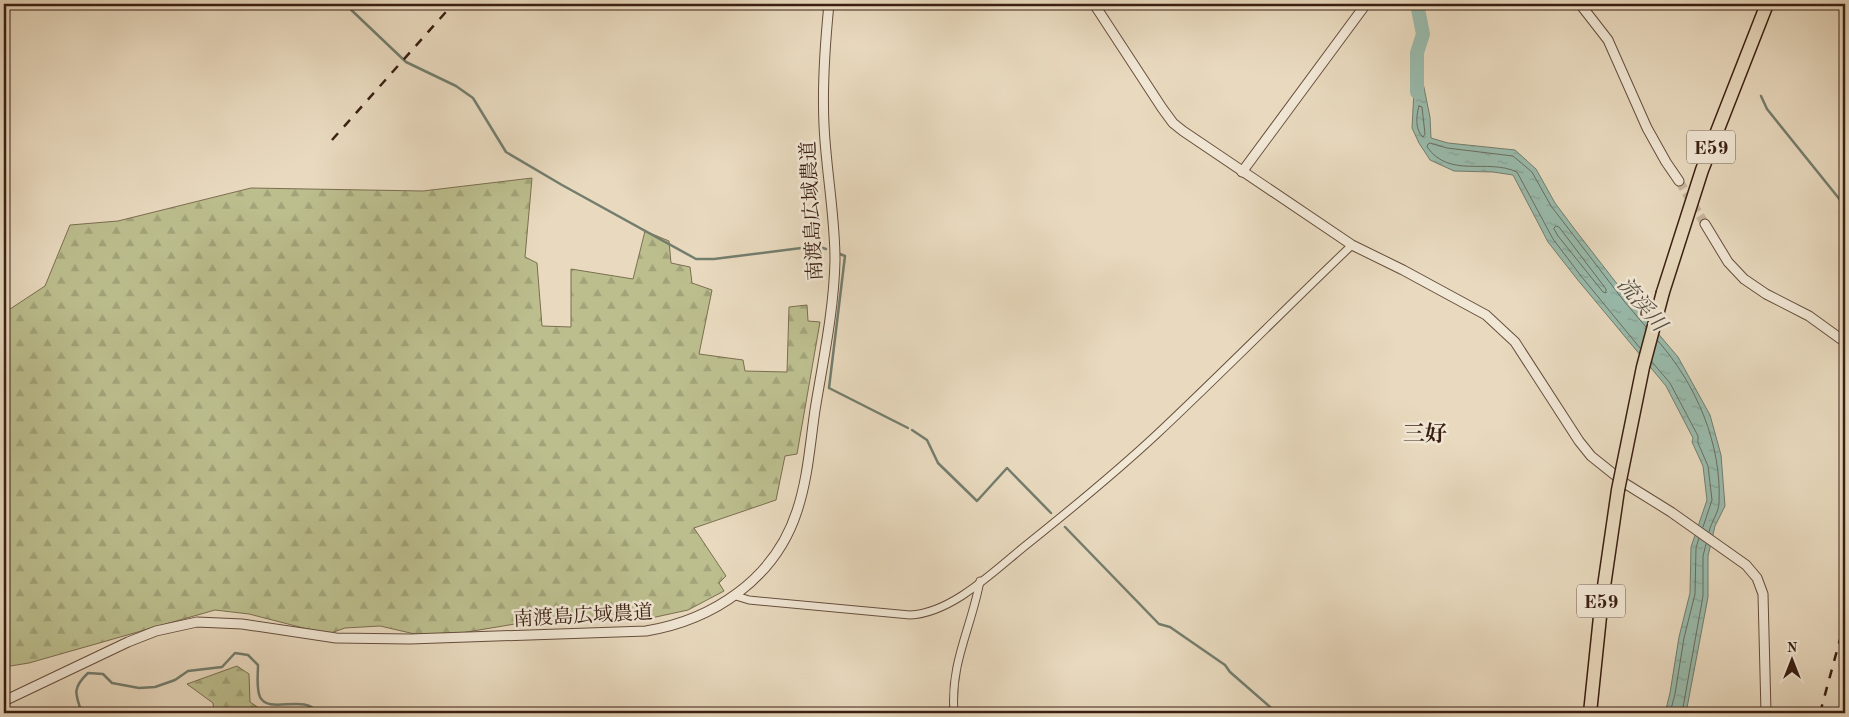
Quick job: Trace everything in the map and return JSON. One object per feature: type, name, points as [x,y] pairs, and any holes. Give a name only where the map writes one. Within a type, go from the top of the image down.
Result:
[{"type":"highway","name":"E59","points":[[1590,713],[1600,607],[1618,490],[1643,366],[1663,292],[1702,170],[1767,4]]},
{"type":"street","name":"南渡島広域農道","points":[[4,701],[128,642],[156,631],[197,622],[242,624],[336,638],[410,639],[646,631],[670,627],[694,619],[736,596],[764,568],[789,532],[797,512],[807,472],[828,333],[834,269],[832,207],[822,86],[829,4]]},
{"type":"street","points":[[1094,4],[1167,116],[1183,131],[1352,245],[1486,315],[1515,342],[1578,441],[1600,465],[1671,512],[1753,572],[1763,594],[1766,713]]},
{"type":"street","points":[[1242,172],[1366,4]]},
{"type":"street","points":[[1580,4],[1608,40],[1647,128],[1679,181]]},
{"type":"street","points":[[1705,224],[1728,262],[1744,278],[1766,294],[1810,316],[1845,342]]},
{"type":"street","points":[[736,596],[749,600],[897,614],[919,614],[936,610],[980,581],[1082,500],[1155,436],[1352,245]]},
{"type":"street","points":[[954,713],[954,677],[957,660],[976,602],[980,581]]},
{"type":"green space","points":[[532,178],[525,257],[537,263],[542,326],[571,327],[571,269],[633,279],[645,231],[669,241],[671,263],[690,267],[692,283],[712,290],[699,354],[743,360],[745,371],[787,372],[789,307],[807,305],[808,321],[820,322],[797,454],[785,456],[776,500],[694,528],[726,576],[719,583],[724,591],[688,610],[642,620],[539,620],[449,635],[419,635],[380,626],[345,628],[331,633],[323,633],[249,614],[215,610],[29,663],[4,667],[4,313],[45,286],[70,225],[118,221],[251,188],[423,191]]},
{"type":"green space","points":[[237,666],[249,674],[250,702],[265,712],[292,713],[214,713],[213,703],[187,684]]},
{"type":"water","points":[[1415,72],[1422,78],[1430,117],[1431,138],[1448,143],[1515,150],[1536,169],[1555,203],[1576,231],[1628,298],[1678,357],[1710,415],[1721,455],[1725,506],[1715,526],[1708,556],[1708,597],[1686,713],[1665,713],[1679,637],[1690,593],[1691,547],[1707,500],[1703,466],[1692,442],[1693,438],[1666,386],[1548,242],[1513,175],[1493,172],[1454,171],[1430,160],[1412,128]]},
{"type":"waterway","points":[[345,4],[406,62],[456,86],[473,98],[506,152],[696,259],[714,259],[817,246],[826,249]]},
{"type":"waterway","name":"流渓川","points":[[1417,4],[1423,34],[1417,53],[1417,92]]},
{"type":"waterway","points":[[1761,96],[1767,109],[1845,206]]},
{"type":"waterway","points":[[1845,208],[1840,212],[1845,242]]},
{"type":"waterway","points":[[840,254],[845,256],[829,388],[908,428]]},
{"type":"waterway","points":[[912,430],[927,440],[938,463],[977,501],[1007,468],[1051,513]]},
{"type":"waterway","points":[[1065,527],[1159,624],[1170,627],[1225,665],[1230,672],[1277,713]]},
{"type":"waterway","points":[[82,713],[76,691],[79,683],[88,673],[103,674],[112,683],[139,688],[155,687],[175,680],[188,671],[222,667],[235,653],[248,655],[258,665],[258,690],[260,697],[265,702],[279,705],[305,705],[312,707],[318,713]]},
{"type":"tunnel","points":[[1679,181],[1705,224]]},
{"type":"railway","points":[[332,140],[453,4]]},
{"type":"railway","points":[[1820,713],[1845,621]]},
{"type":"district","name":"三好","points":[[1425,433]]}]
